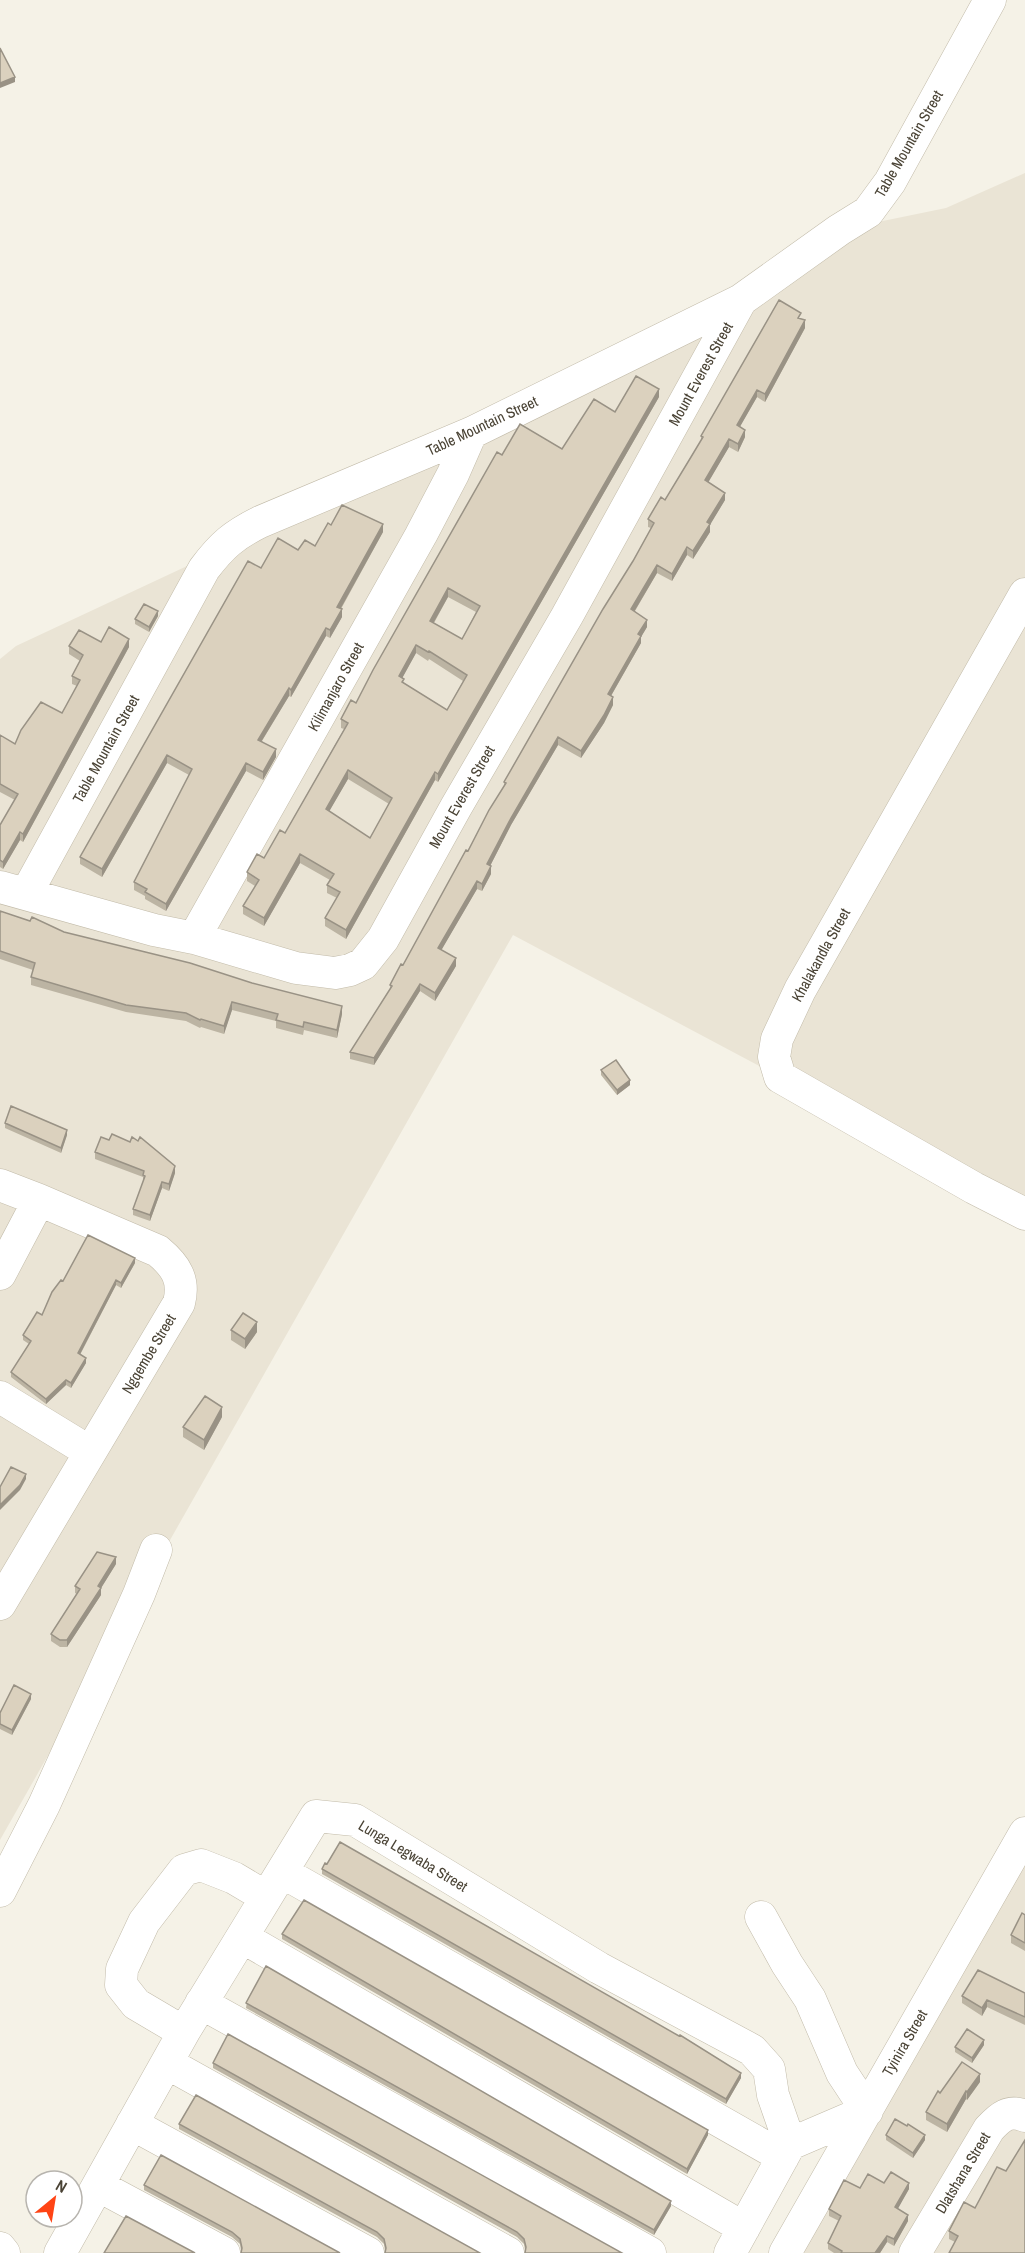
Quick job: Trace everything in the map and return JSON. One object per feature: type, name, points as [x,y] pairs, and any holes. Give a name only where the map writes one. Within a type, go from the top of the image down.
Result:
[{"type":"street","name":"Table Mountain Street","points":[[13,891],[204,569],[219,549],[236,534],[260,522],[471,433],[741,300],[868,212],[890,182],[990,0]]},
{"type":"street","name":"Mount Everest Street","points":[[13,891],[154,930],[194,938],[296,968],[335,974],[363,964],[374,954],[567,616],[741,300]]},
{"type":"street","name":"Kilimanjaro Street","points":[[194,938],[421,535],[453,474],[471,433]]},
{"type":"street","name":"Khalakandla Street","points":[[1025,594],[800,990],[777,1039],[774,1057],[780,1077],[974,1188],[1025,1214]]},
{"type":"street","name":"Ngqembe Street","points":[[0,1185],[158,1251],[171,1262],[183,1290],[179,1303],[0,1604]]},
{"type":"street","points":[[0,1274],[39,1200]]},
{"type":"street","points":[[0,1397],[90,1452]]},
{"type":"street","points":[[0,1891],[44,1805],[139,1594],[156,1550]]},
{"type":"street","name":"Lunga Legwaba Street","points":[[67,2251],[132,2124],[185,2030],[316,1816],[355,1820],[599,1968],[752,2050],[769,2069],[786,2151]]},
{"type":"street","name":"Tyinira Street","points":[[785,2253],[1025,1833]]},
{"type":"street","points":[[185,2030],[180,2030],[135,2004],[121,1985],[122,1969],[144,1922],[184,1870],[201,1865],[234,1878],[274,1884],[786,2151]]},
{"type":"street","points":[[242,1937],[737,2240],[786,2151],[867,2111],[842,2073],[810,1999],[761,1917]]},
{"type":"street","points":[[201,2003],[650,2253]]},
{"type":"street","points":[[167,2063],[508,2253]]},
{"type":"street","name":"Dlatshana Street","points":[[915,2253],[989,2129],[1004,2115],[1025,2116]]},
{"type":"street","points":[[132,2124],[368,2253]]},
{"type":"street","points":[[99,2186],[224,2253]]},
{"type":"street","points":[[0,2248],[4,2253]]},
{"type":"shaded area","points":[[1025,173],[1025,1216],[780,1077],[513,935],[0,1840],[0,659],[16,646],[471,433],[839,230],[946,208]]},
{"type":"shaded area","points":[[1025,1847],[1025,2253],[803,2253]]},
{"type":"building","points":[[0,48],[15,77],[0,83]]},
{"type":"building","points":[[779,300],[801,313],[798,318],[805,320],[765,394],[757,390],[737,425],[745,430],[738,444],[729,439],[705,480],[725,493],[707,522],[710,524],[693,551],[687,547],[672,574],[657,565],[631,609],[647,620],[638,634],[641,636],[608,694],[613,697],[604,715],[581,751],[558,737],[487,864],[491,866],[482,884],[477,881],[438,948],[456,958],[435,993],[420,984],[374,1058],[350,1052],[392,986],[390,985],[401,964],[403,965],[466,850],[468,851],[506,783],[504,782],[633,561],[654,523],[648,519],[661,497],[665,500],[703,437],[701,436]]},
{"type":"building","points":[[636,376],[659,389],[438,774],[435,772],[346,930],[325,918],[340,892],[327,885],[334,874],[300,854],[264,918],[243,906],[259,880],[247,872],[257,854],[264,858],[280,830],[285,833],[348,723],[341,719],[351,700],[356,703],[497,452],[502,455],[520,424],[562,449],[594,399],[615,412]],"holes":[[[448,588],[480,606],[462,639],[430,621]],[[416,645],[467,675],[447,710],[402,682],[404,679],[399,676]],[[348,770],[392,798],[370,838],[326,809]]]},
{"type":"building","points":[[342,505],[383,524],[337,607],[342,609],[330,630],[326,628],[291,690],[289,688],[258,740],[276,749],[263,772],[246,763],[166,904],[145,892],[147,889],[134,882],[192,769],[167,755],[102,869],[80,857],[248,561],[261,568],[278,538],[298,550],[305,540],[315,546],[328,523],[331,525]]},
{"type":"building","points":[[144,604],[158,611],[149,627],[135,619]]},
{"type":"building","points":[[109,627],[129,639],[23,834],[20,832],[3,862],[0,860],[0,825],[18,794],[0,784],[0,735],[15,744],[21,730],[41,702],[62,713],[80,680],[72,676],[83,655],[69,646],[79,630],[101,642]]},
{"type":"building","points":[[0,911],[30,921],[32,917],[64,932],[190,963],[252,983],[342,1006],[337,1030],[304,1022],[303,1027],[276,1020],[278,1014],[232,1002],[224,1026],[200,1020],[186,1013],[126,1005],[31,977],[35,963],[0,951]]},
{"type":"building","points":[[616,1060],[630,1080],[617,1090],[601,1070]]},
{"type":"building","points":[[11,1106],[67,1130],[61,1148],[5,1123]]},
{"type":"building","points":[[112,1134],[130,1142],[132,1137],[138,1141],[140,1137],[175,1166],[169,1184],[162,1182],[150,1215],[133,1209],[145,1176],[144,1171],[95,1152],[101,1137],[109,1140]]},
{"type":"building","points":[[88,1235],[135,1258],[121,1283],[116,1280],[78,1353],[86,1358],[71,1383],[66,1380],[46,1399],[11,1372],[31,1341],[23,1335],[37,1312],[42,1315],[52,1292],[61,1280],[63,1281]]},
{"type":"building","points":[[243,1313],[257,1322],[245,1339],[231,1330]]},
{"type":"building","points":[[205,1396],[222,1407],[204,1440],[183,1427]]},
{"type":"building","points":[[11,1467],[26,1474],[20,1485],[0,1505],[0,1487]]},
{"type":"building","points":[[97,1552],[116,1557],[98,1586],[101,1588],[67,1640],[60,1640],[51,1634],[80,1589],[75,1586]]},
{"type":"building","points":[[14,1685],[31,1694],[12,1730],[0,1724],[0,1713]]},
{"type":"building","points":[[340,1842],[680,2035],[741,2073],[726,2099],[322,1869]]},
{"type":"building","points":[[304,1900],[708,2130],[687,2169],[282,1934]]},
{"type":"building","points":[[1022,1913],[1025,1915],[1025,1943],[1011,1935]]},
{"type":"building","points":[[266,1966],[671,2201],[654,2230],[246,2003]]},
{"type":"building","points":[[978,1970],[1025,1993],[1025,2017],[987,2000],[982,2008],[962,1996]]},
{"type":"building","points":[[967,2029],[984,2040],[972,2058],[955,2047]]},
{"type":"building","points":[[228,2034],[622,2253],[525,2253],[524,2239],[517,2232],[213,2063]]},
{"type":"building","points":[[962,2062],[980,2074],[966,2091],[947,2124],[926,2112],[938,2091],[940,2093]]},
{"type":"building","points":[[196,2095],[480,2253],[385,2253],[384,2239],[377,2232],[179,2124]]},
{"type":"building","points":[[895,2119],[925,2135],[913,2153],[886,2135]]},
{"type":"building","points":[[1025,2140],[1025,2253],[949,2253],[958,2236],[949,2231],[964,2202],[975,2208],[997,2167],[1006,2171]]},
{"type":"building","points":[[161,2155],[340,2253],[241,2253],[240,2239],[232,2232],[144,2185]]},
{"type":"building","points":[[891,2172],[909,2183],[895,2207],[908,2215],[894,2239],[887,2236],[875,2253],[841,2253],[842,2251],[828,2243],[841,2216],[829,2209],[844,2180],[860,2188],[868,2174],[884,2183]]},
{"type":"building","points":[[126,2216],[195,2253],[104,2253]]}]
